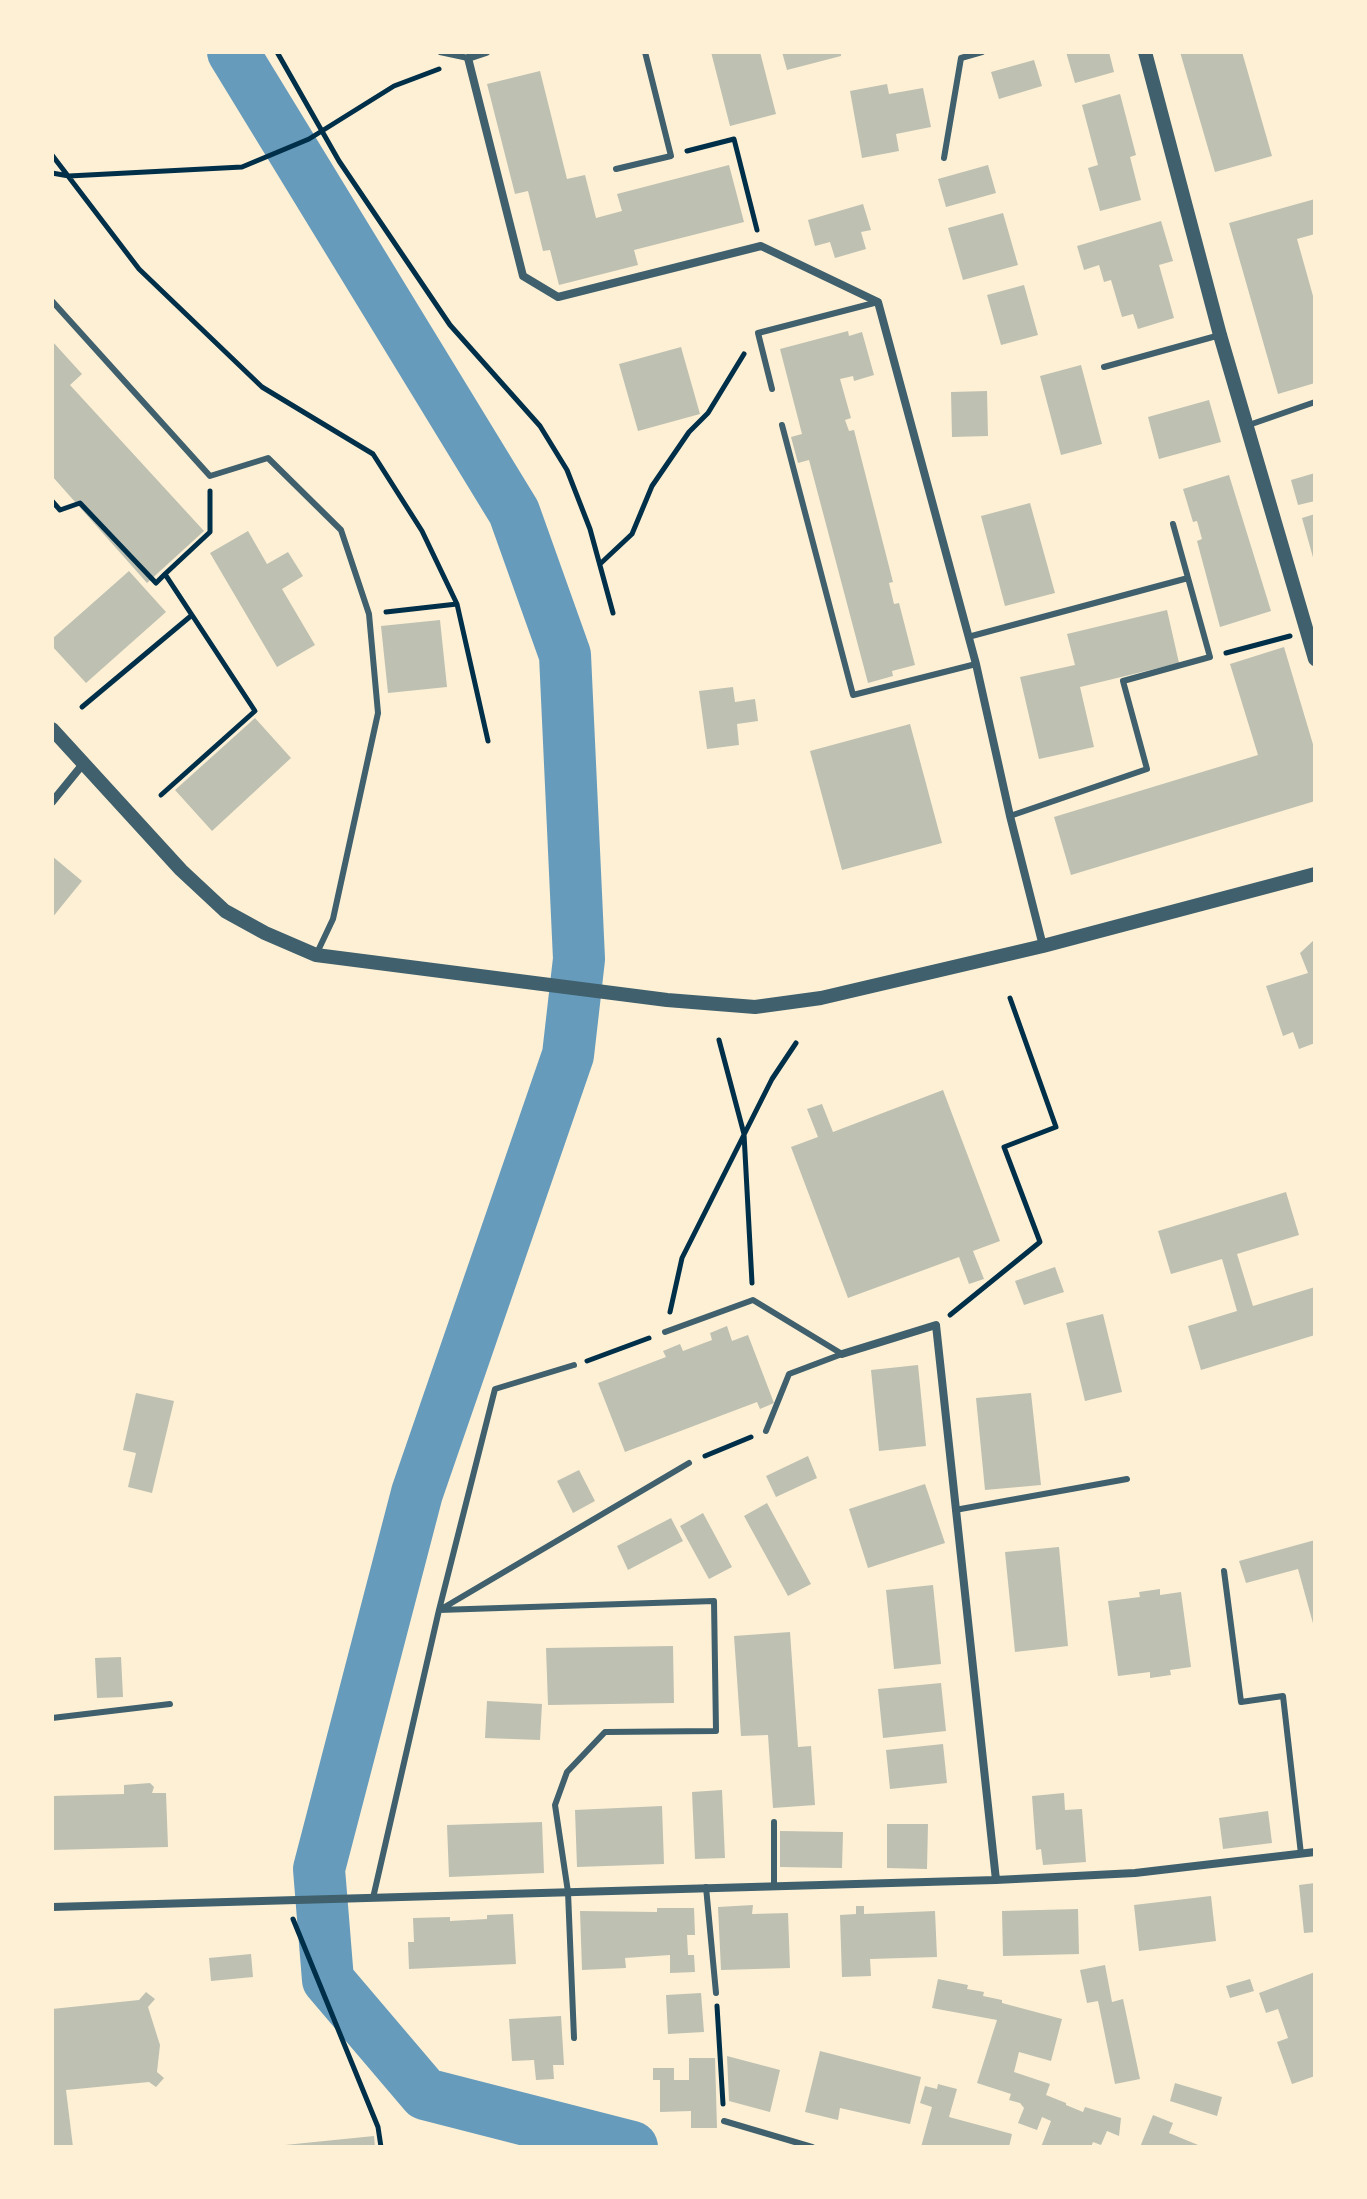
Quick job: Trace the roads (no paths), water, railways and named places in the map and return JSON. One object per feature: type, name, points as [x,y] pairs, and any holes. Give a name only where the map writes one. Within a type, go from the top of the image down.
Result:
[{"type":"street","points":[[486,52],[468,58],[523,276],[558,297],[761,246],[878,302],[976,664],[1043,946]]},
{"type":"street","points":[[1145,52],[1220,335],[1315,659]]},
{"type":"street","points":[[52,729],[181,870],[225,911],[265,933],[316,955],[667,1000],[755,1007],[821,998],[1043,946],[1315,874]]},
{"type":"street","points":[[52,802],[83,764]]},
{"type":"street","points":[[842,1354],[936,1325],[996,1880]]},
{"type":"street","points":[[52,1907],[996,1880],[1135,1873],[1315,1852]]},
{"type":"lane","points":[[440,52],[468,58]]},
{"type":"lane","points":[[616,169],[671,156],[645,52]]},
{"type":"lane","points":[[944,158],[961,58],[982,52]]},
{"type":"lane","points":[[52,301],[210,476],[268,458],[341,530],[369,614],[378,713],[333,919],[316,955]]},
{"type":"lane","points":[[772,389],[758,333],[878,302]]},
{"type":"lane","points":[[1104,367],[1220,335]]},
{"type":"lane","points":[[1246,426],[1315,402]]},
{"type":"lane","points":[[782,425],[853,695],[976,664]]},
{"type":"lane","points":[[1010,816],[1147,769],[1123,681],[1210,657],[1173,524]]},
{"type":"lane","points":[[968,637],[1188,578]]},
{"type":"lane","points":[[665,1332],[753,1300],[842,1354]]},
{"type":"lane","points":[[766,1431],[789,1374],[842,1354]]},
{"type":"lane","points":[[373,1898],[439,1610],[495,1389],[574,1365]]},
{"type":"lane","points":[[439,1610],[689,1463]]},
{"type":"lane","points":[[955,1510],[1127,1479]]},
{"type":"lane","points":[[1224,1571],[1241,1702],[1283,1696],[1301,1854]]},
{"type":"lane","points":[[439,1610],[714,1601],[716,1731],[605,1732],[567,1772],[555,1805],[568,1892],[574,2038]]},
{"type":"lane","points":[[52,1718],[170,1704]]},
{"type":"lane","points":[[774,1822],[774,1887]]},
{"type":"lane","points":[[706,1887],[716,1993]]},
{"type":"lane","points":[[724,2121],[812,2147]]},
{"type":"waterway","points":[[233,52],[514,512],[565,655],[579,959],[568,1055],[417,1493],[319,1869],[328,1980],[425,2094],[632,2147]]}]
